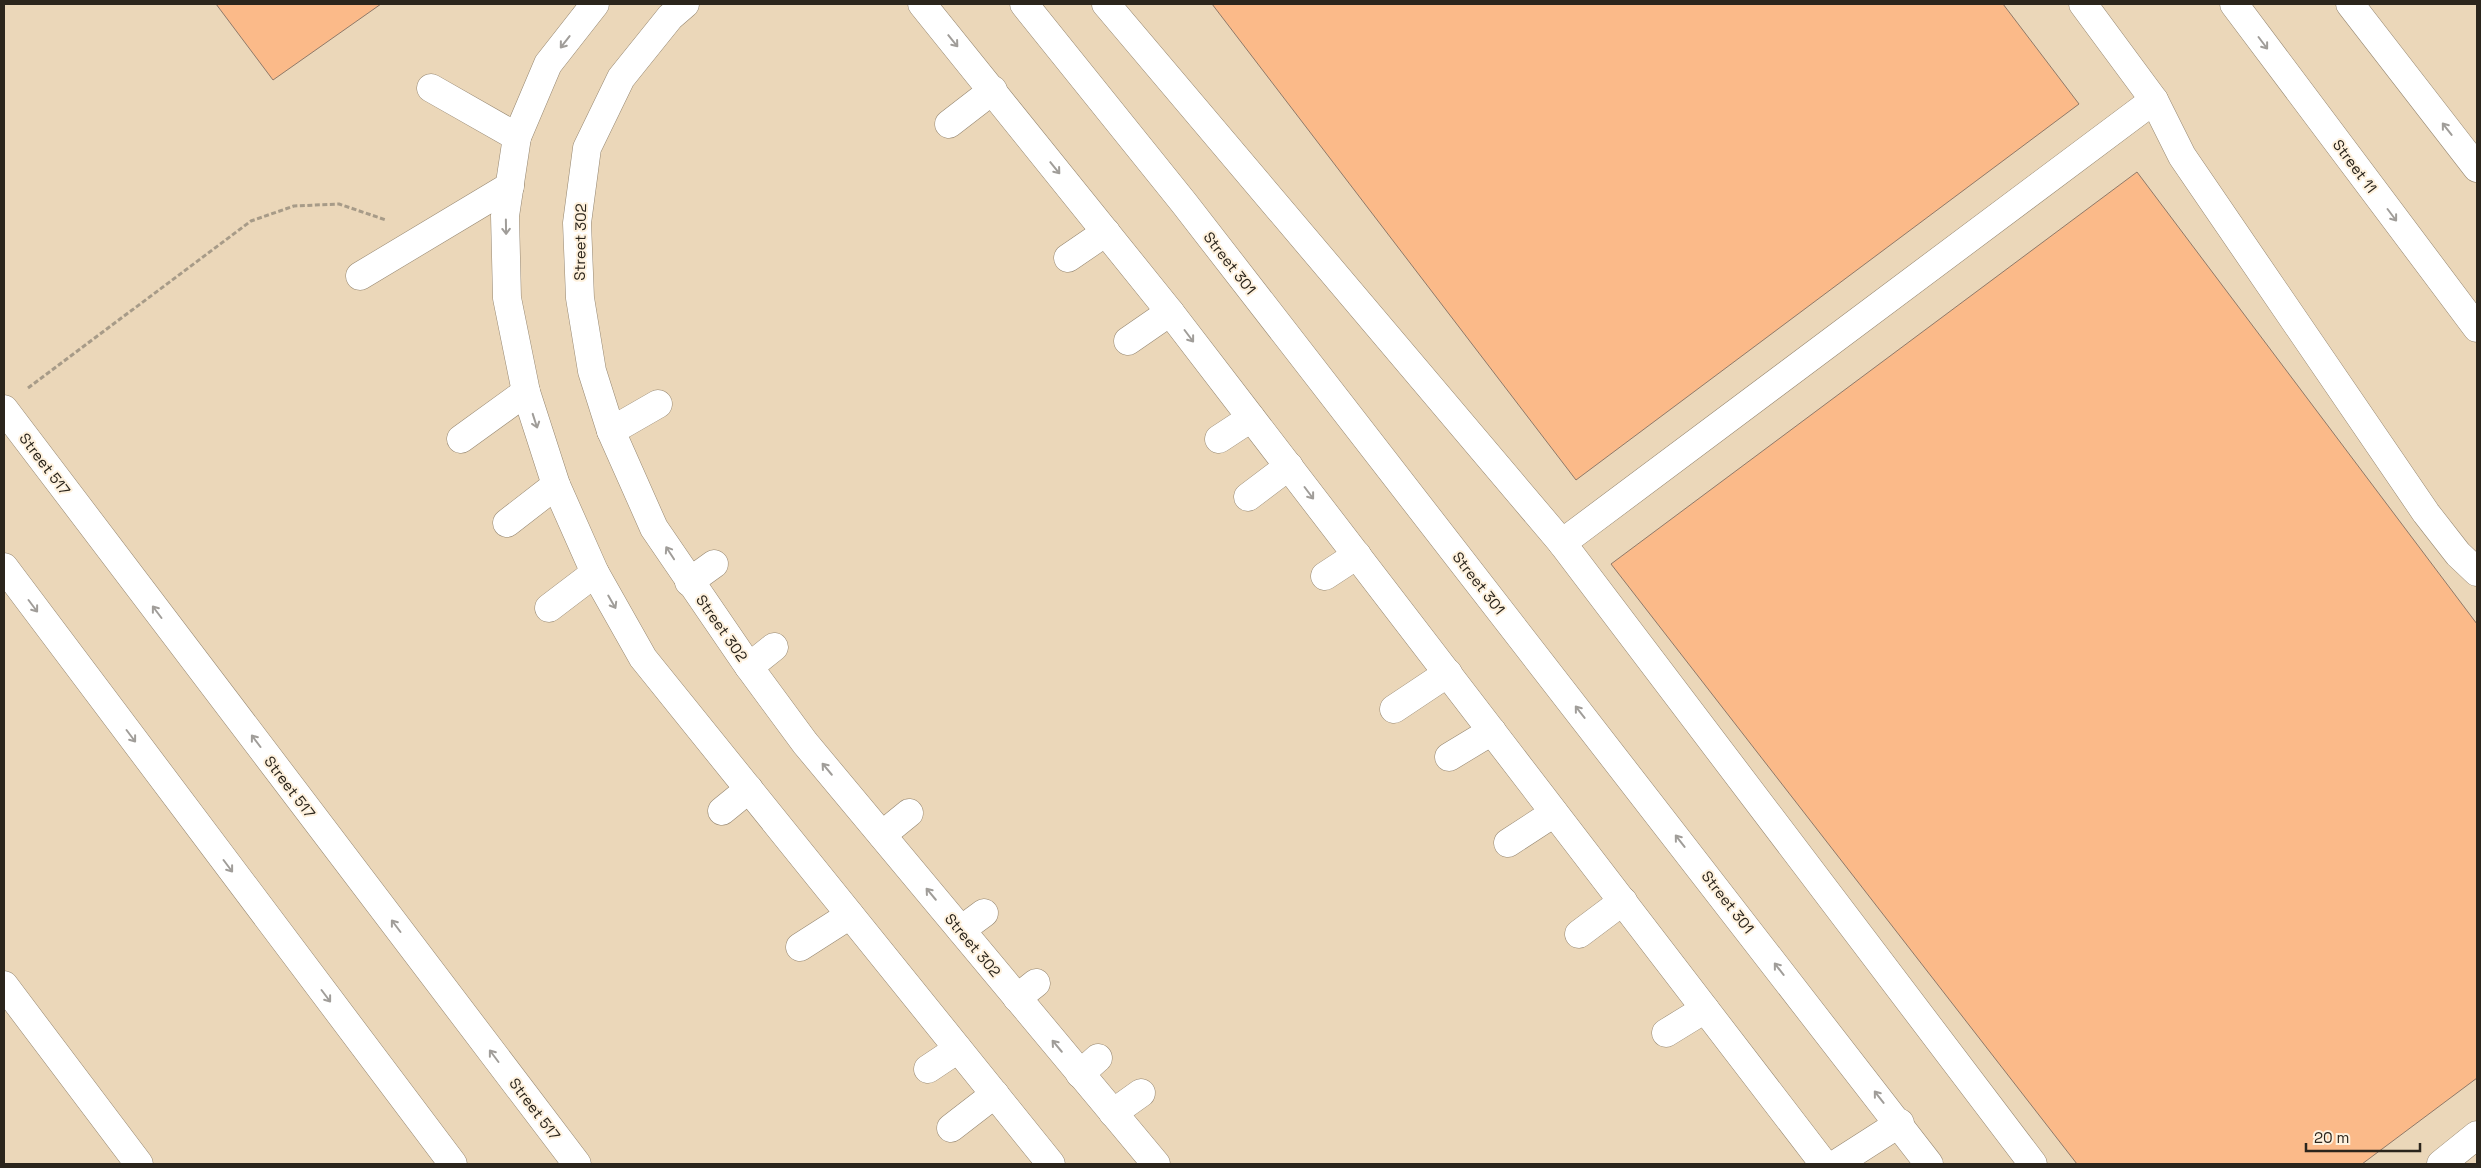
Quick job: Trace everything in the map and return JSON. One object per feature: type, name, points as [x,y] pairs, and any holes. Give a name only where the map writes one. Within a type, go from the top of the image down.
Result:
[{"type":"street","points":[[595,4],[548,64],[517,137],[506,216],[506,298],[526,392],[556,485],[595,573],[643,658],[661,698],[749,789],[1051,1164]]},
{"type":"street","name":"Street 302","points":[[685,4],[670,17],[621,78],[587,148],[577,223],[580,298],[592,372],[611,431],[654,528],[689,582],[749,667],[801,719],[882,835],[961,930],[1027,991],[1089,1066],[1113,1113],[1156,1164]]},
{"type":"street","points":[[922,4],[1170,312],[1824,1164]]},
{"type":"street","name":"Street 301","points":[[1024,4],[1184,203],[1900,1123],[1929,1164]]},
{"type":"street","points":[[1106,4],[1562,544],[2033,1164]]},
{"type":"street","points":[[2083,4],[2154,100],[2182,156],[2398,472],[2458,554],[2477,572]]},
{"type":"street","name":"Street 11","points":[[2234,4],[2477,328]]},
{"type":"street","points":[[2350,4],[2477,168]]},
{"type":"street","points":[[431,88],[517,137]]},
{"type":"street","points":[[949,124],[992,90]]},
{"type":"street","points":[[1562,544],[2154,100]]},
{"type":"street","points":[[360,276],[510,186]]},
{"type":"street","points":[[1068,258],[1106,232]]},
{"type":"street","points":[[1128,341],[1170,312]]},
{"type":"street","points":[[461,439],[526,392]]},
{"type":"street","points":[[611,431],[658,404]]},
{"type":"street","name":"Street 517","points":[[4,409],[577,1164]]},
{"type":"street","points":[[1219,439],[1251,418]]},
{"type":"street","points":[[1248,498],[1289,466]]},
{"type":"street","points":[[506,523],[556,485]]},
{"type":"street","points":[[1325,576],[1357,555]]},
{"type":"street","points":[[689,582],[714,564]]},
{"type":"street","points":[[4,567],[453,1164]]},
{"type":"street","points":[[549,608],[595,573]]},
{"type":"street","points":[[749,667],[774,648]]},
{"type":"street","points":[[1394,709],[1448,673]]},
{"type":"street","points":[[1449,757],[1492,731]]},
{"type":"street","points":[[722,811],[749,789]]},
{"type":"street","points":[[882,835],[909,813]]},
{"type":"street","points":[[1508,844],[1554,813]]},
{"type":"street","points":[[1580,934],[1623,902]]},
{"type":"street","points":[[961,930],[984,913]]},
{"type":"street","points":[[800,948],[850,915]]},
{"type":"street","points":[[4,986],[138,1164]]},
{"type":"street","points":[[1666,1032],[1705,1009]]},
{"type":"street","points":[[928,1069],[958,1049]]},
{"type":"street","points":[[1113,1113],[1141,1093]]},
{"type":"street","points":[[951,1128],[995,1094]]},
{"type":"street","points":[[1836,1164],[1900,1123]]},
{"type":"street","points":[[2441,1164],[2477,1135]]},
{"type":"path","points":[[28,388],[251,222],[294,206],[338,204],[382,217],[419,242]]},
{"type":"shaded area","points":[[4,4],[2477,4],[2477,1164],[4,1164]]},
{"type":"building","points":[[216,4],[381,4],[273,80]]},
{"type":"building","points":[[1212,4],[2003,4],[2079,104],[1576,480]]},
{"type":"building","points":[[2137,172],[2477,624],[2477,1078],[2362,1164],[2077,1164],[1611,564]]}]
